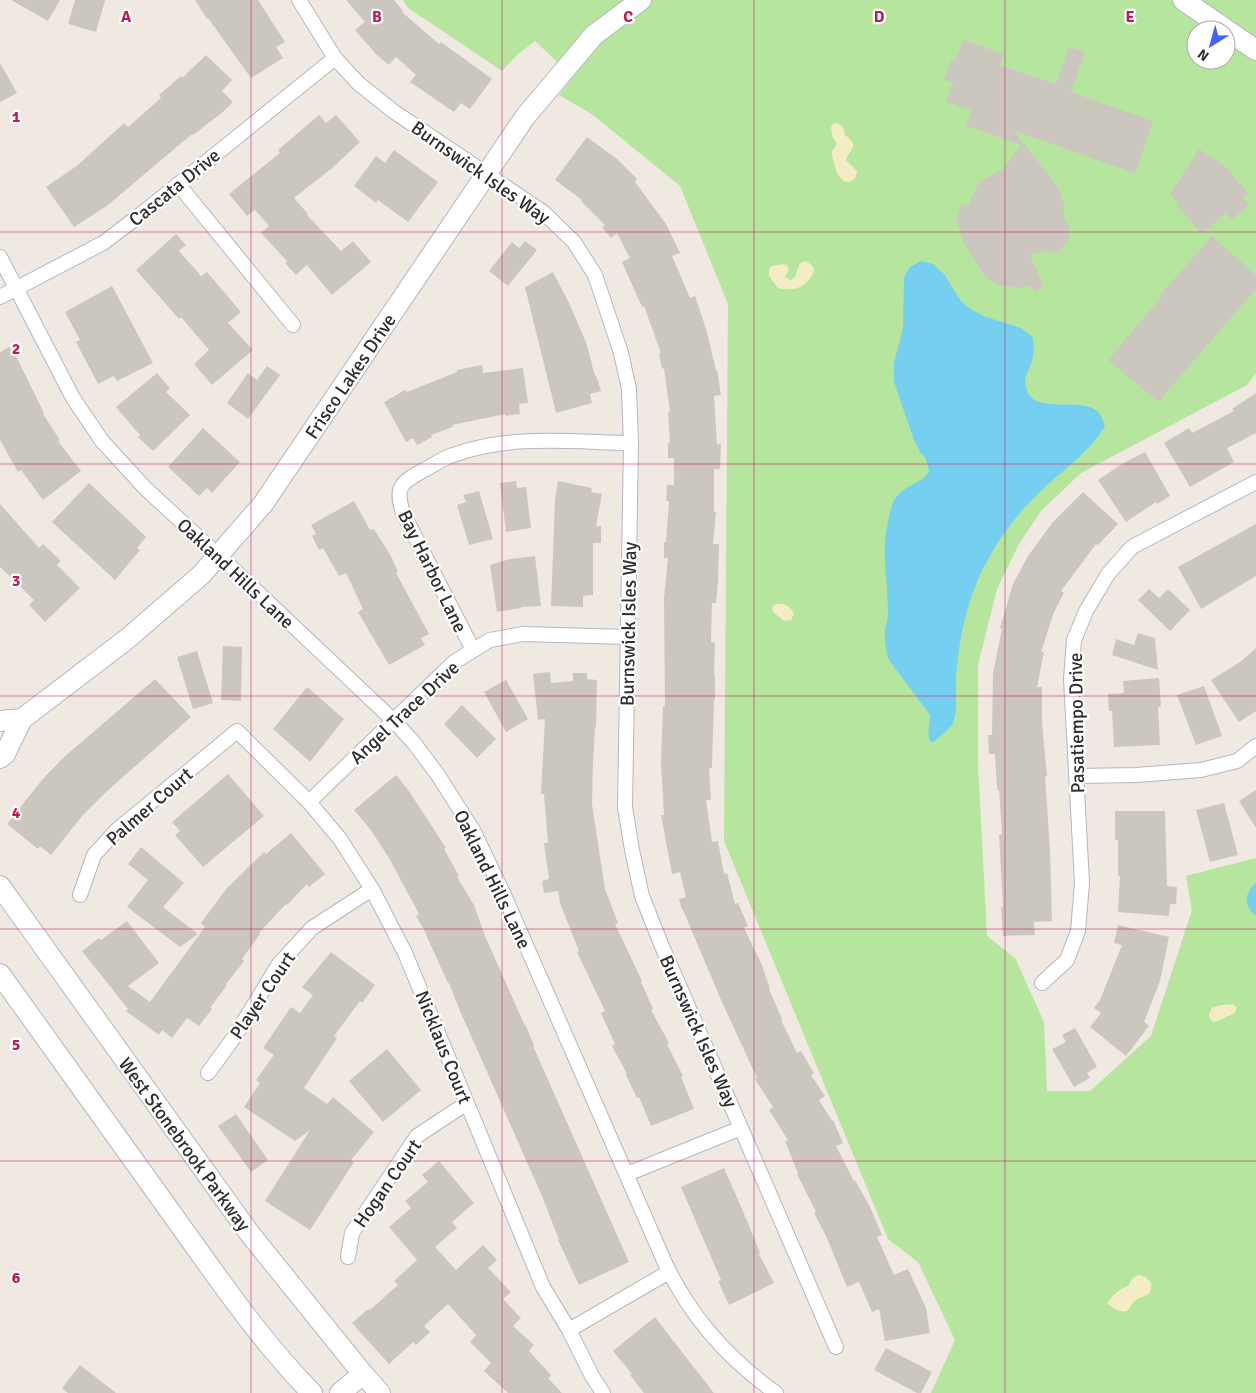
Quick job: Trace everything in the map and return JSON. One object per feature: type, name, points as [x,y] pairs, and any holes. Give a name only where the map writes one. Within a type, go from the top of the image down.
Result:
[{"type":"street","name":"Burnswick Isles Way","points":[[298,0],[335,58],[358,83],[393,111],[543,212],[574,242],[595,276],[621,353],[629,389],[631,443],[625,807],[642,896],[661,944],[836,1347]]},
{"type":"street","name":"Frisco Lakes Drive","points":[[0,758],[5,754],[22,719],[127,639],[201,574],[263,504],[525,117],[594,35],[641,0]]},
{"type":"street","points":[[1183,0],[1256,50]]},
{"type":"street","name":"Cascata Drive","points":[[0,296],[103,243],[335,58]]},
{"type":"street","points":[[178,184],[292,325]]},
{"type":"street","name":"Oakland Hills Lane","points":[[0,257],[73,398],[102,440],[146,490],[218,555],[394,721],[414,743],[438,775],[474,832],[504,895],[670,1272],[686,1303],[706,1329],[736,1361],[776,1393]]},
{"type":"street","name":"Bay Harbor Lane","points":[[473,650],[399,502],[398,490],[404,481],[452,455],[502,442],[631,443]]},
{"type":"street","name":"Pasatiempo Drive","points":[[1042,984],[1067,960],[1078,930],[1082,884],[1071,679],[1074,640],[1086,611],[1104,581],[1132,548],[1256,482]]},
{"type":"street","name":"Angel Trace Drive","points":[[309,802],[454,662],[490,640],[523,634],[628,636]]},
{"type":"street","points":[[0,721],[22,719]]},
{"type":"street","name":"Nicklaus Court","points":[[237,731],[309,802],[340,839],[372,889],[405,953],[543,1287],[603,1393]]},
{"type":"street","name":"Palmer Court","points":[[80,895],[94,855],[117,830],[237,731]]},
{"type":"street","points":[[1076,776],[1136,775],[1202,770],[1237,761],[1256,746]]},
{"type":"street","name":"West Stonebrook Parkway","points":[[0,886],[250,1234],[362,1374],[380,1393]]},
{"type":"street","name":"Player Court","points":[[208,1074],[235,1036],[280,964],[312,928],[372,889]]},
{"type":"street","points":[[0,974],[260,1334],[291,1372],[312,1393]]},
{"type":"street","name":"Hogan Court","points":[[348,1257],[352,1233],[417,1136],[467,1104]]},
{"type":"street","points":[[627,1174],[741,1128]]},
{"type":"street","points":[[569,1330],[670,1272]]},
{"type":"street","points":[[340,1393],[362,1374]]},
{"type":"green space","points":[[403,0],[1256,0],[1256,373],[1247,385],[1081,473],[1041,511],[1019,544],[997,589],[978,665],[978,765],[987,936],[1015,958],[1044,1022],[1047,1091],[1090,1091],[1151,1036],[1192,910],[1186,876],[1256,858],[1256,1393],[931,1393],[955,1340],[918,1262],[888,1239],[724,841],[728,304],[680,186],[593,115],[559,95],[573,77],[535,41],[518,54],[502,71],[407,7]]},
{"type":"sand","points":[[834,123],[842,126],[845,135],[853,144],[846,160],[857,171],[854,180],[845,182],[837,174],[832,155],[832,151],[837,144],[832,136],[831,127]]},
{"type":"sand","points":[[806,261],[812,265],[814,270],[809,281],[800,287],[795,289],[778,288],[769,276],[769,269],[772,266],[784,264],[787,265],[789,270],[785,277],[791,280],[795,277],[800,263]]},
{"type":"sand","points":[[775,604],[781,604],[791,609],[794,614],[791,620],[784,621],[773,612],[772,607]]},
{"type":"sand","points":[[1233,1004],[1237,1008],[1234,1014],[1213,1022],[1210,1019],[1209,1014],[1212,1008]]},
{"type":"sand","points":[[1138,1275],[1146,1277],[1151,1283],[1150,1291],[1147,1295],[1135,1301],[1127,1311],[1119,1311],[1107,1303],[1116,1293],[1128,1286],[1132,1279]]},
{"type":"water","points":[[921,261],[933,264],[944,274],[961,301],[969,308],[983,316],[1021,328],[1033,338],[1033,358],[1025,380],[1030,396],[1037,401],[1047,404],[1090,407],[1098,412],[1105,426],[1086,451],[1046,486],[1013,521],[986,562],[973,592],[961,635],[954,720],[948,729],[934,742],[931,742],[929,736],[930,715],[889,660],[885,638],[888,599],[885,542],[891,510],[899,494],[922,479],[929,471],[926,459],[914,440],[894,382],[894,363],[903,328],[904,277],[910,267]]},
{"type":"water","points":[[1256,883],[1256,916],[1247,904],[1247,895]]},
{"type":"building","points":[[11,0],[60,0],[48,21]]},
{"type":"building","points":[[75,0],[105,0],[96,32],[68,24]]},
{"type":"building","points":[[195,0],[258,0],[285,42],[276,47],[283,58],[251,78]]},
{"type":"building","points":[[346,0],[394,0],[402,12],[439,44],[441,42],[492,79],[470,109],[461,103],[454,112],[410,82],[416,75],[396,57],[389,65],[376,54],[355,30],[365,22]]},
{"type":"building","points":[[963,40],[1004,54],[1000,65],[1056,84],[1069,47],[1085,52],[1071,92],[1153,121],[1135,173],[1014,131],[1059,189],[1064,203],[1064,217],[1069,226],[1070,238],[1057,254],[1045,251],[1030,255],[1043,285],[1035,292],[1029,286],[1018,288],[998,285],[984,275],[964,243],[956,219],[961,205],[969,204],[979,182],[1003,169],[1021,145],[966,126],[971,110],[946,102],[953,82],[944,80],[951,60],[955,61]]},
{"type":"building","points":[[206,55],[232,80],[222,91],[233,102],[108,205],[74,227],[46,187],[78,165],[124,123],[128,127],[161,98],[159,95],[181,76],[182,78]]},
{"type":"building","points":[[0,63],[17,93],[0,102]]},
{"type":"building","points":[[319,115],[326,123],[336,115],[360,142],[331,169],[294,198],[307,215],[341,251],[353,241],[371,262],[332,295],[307,265],[296,275],[285,263],[287,261],[261,233],[269,226],[255,210],[247,216],[229,194],[280,153],[278,150]]},
{"type":"building","points":[[587,137],[617,159],[637,179],[635,182],[666,224],[680,253],[672,256],[690,298],[695,296],[717,370],[721,395],[714,396],[717,444],[721,444],[720,469],[714,469],[714,511],[716,512],[713,544],[719,544],[716,603],[712,603],[711,642],[715,643],[715,700],[712,768],[709,768],[711,800],[706,800],[712,842],[718,841],[724,874],[727,873],[735,904],[738,903],[748,926],[744,928],[762,965],[781,1020],[797,1053],[801,1051],[814,1073],[811,1075],[825,1096],[819,1100],[833,1120],[843,1143],[836,1146],[870,1207],[882,1235],[877,1237],[894,1275],[908,1269],[926,1308],[930,1333],[885,1341],[879,1309],[872,1312],[859,1282],[847,1287],[826,1236],[814,1213],[816,1212],[797,1174],[785,1141],[788,1140],[769,1110],[773,1107],[755,1079],[757,1078],[682,910],[679,899],[686,897],[680,872],[672,874],[661,815],[664,815],[661,763],[663,706],[665,707],[664,598],[668,558],[664,558],[664,542],[666,542],[669,501],[666,501],[667,485],[674,485],[674,458],[668,458],[668,443],[670,443],[668,412],[670,412],[664,368],[662,369],[659,354],[661,353],[644,306],[642,307],[622,262],[630,258],[617,233],[611,238],[602,227],[605,225],[582,200],[555,180]]},
{"type":"building","points":[[1199,149],[1224,165],[1248,193],[1243,198],[1249,205],[1232,220],[1226,213],[1202,234],[1177,206],[1179,204],[1170,194]]},
{"type":"building","points":[[394,150],[438,182],[408,222],[378,200],[376,203],[354,186],[376,156],[385,163]]},
{"type":"building","points":[[176,234],[186,245],[179,251],[201,276],[207,272],[241,312],[228,323],[253,350],[212,385],[194,364],[209,350],[181,317],[179,319],[136,270]]},
{"type":"building","points":[[1212,236],[1256,275],[1256,289],[1158,402],[1108,360],[1162,296],[1160,295]]},
{"type":"building","points":[[525,241],[537,250],[508,286],[489,271],[512,242],[519,248]]},
{"type":"building","points":[[553,272],[586,342],[601,391],[590,394],[592,403],[556,413],[525,287]]},
{"type":"building","points":[[112,286],[153,363],[117,381],[114,376],[98,384],[76,342],[80,340],[65,312]]},
{"type":"building","points":[[11,346],[43,414],[60,440],[58,441],[81,471],[43,500],[21,470],[18,472],[0,440],[0,352]]},
{"type":"building","points":[[482,365],[483,373],[523,368],[528,403],[519,404],[520,414],[505,416],[505,414],[452,425],[453,427],[431,435],[432,437],[417,445],[413,438],[406,442],[384,402],[405,390],[407,392],[457,372],[457,370]]},
{"type":"building","points":[[267,366],[280,375],[248,419],[227,403],[248,373],[257,380]]},
{"type":"building","points":[[157,373],[170,388],[166,392],[190,415],[153,451],[138,437],[140,435],[116,407]]},
{"type":"building","points":[[1256,393],[1256,433],[1227,448],[1234,462],[1190,487],[1164,443],[1189,428],[1192,433],[1234,411],[1232,409]]},
{"type":"building","points":[[203,428],[240,462],[212,493],[207,488],[199,496],[168,467]]},
{"type":"building","points":[[1145,452],[1170,496],[1157,504],[1156,502],[1126,522],[1098,480]]},
{"type":"building","points":[[516,481],[517,488],[526,487],[531,528],[506,532],[500,483]]},
{"type":"building","points":[[558,481],[592,488],[591,492],[602,494],[596,526],[601,526],[601,543],[593,543],[593,595],[583,596],[583,607],[551,606],[555,500]]},
{"type":"building","points":[[89,483],[146,537],[137,548],[140,550],[115,580],[52,522]]},
{"type":"building","points":[[479,491],[493,539],[469,545],[457,505],[466,502],[463,495]]},
{"type":"building","points":[[1083,492],[1118,524],[1098,545],[1096,544],[1061,591],[1064,593],[1054,612],[1041,652],[1044,652],[1037,687],[1042,687],[1042,723],[1047,776],[1045,776],[1052,921],[1034,922],[1035,935],[1003,936],[999,835],[1002,834],[999,790],[997,790],[995,754],[989,754],[988,735],[992,735],[993,673],[1002,629],[1000,628],[1013,584],[1028,556],[1052,523]]},
{"type":"building","points":[[354,501],[370,530],[374,529],[392,558],[398,572],[396,573],[429,634],[421,638],[425,645],[389,665],[358,612],[363,609],[346,573],[339,576],[323,548],[319,550],[312,536],[316,534],[311,525]]},
{"type":"building","points":[[0,504],[39,548],[43,544],[61,561],[57,565],[80,588],[45,622],[29,605],[34,600],[0,567]]},
{"type":"building","points":[[1256,524],[1256,576],[1201,609],[1178,567]]},
{"type":"building","points":[[535,556],[541,606],[521,607],[497,612],[490,565],[510,559]]},
{"type":"building","points":[[1149,589],[1159,598],[1168,589],[1190,610],[1170,631],[1138,600]]},
{"type":"building","points":[[1138,633],[1155,638],[1158,670],[1112,655],[1116,639],[1134,645]]},
{"type":"building","points":[[223,646],[242,647],[241,701],[221,700]]},
{"type":"building","points":[[1256,648],[1256,711],[1239,722],[1211,680],[1240,662]]},
{"type":"building","points":[[197,651],[213,703],[193,709],[177,657]]},
{"type":"building","points":[[550,672],[551,683],[573,681],[573,673],[587,673],[587,679],[597,680],[592,804],[605,889],[618,923],[615,924],[642,981],[653,1009],[651,1010],[669,1043],[667,1044],[683,1076],[681,1077],[694,1109],[651,1126],[639,1097],[637,1098],[612,1046],[615,1044],[601,1013],[605,1011],[577,952],[579,951],[560,903],[558,891],[544,893],[542,881],[549,879],[544,843],[548,843],[544,794],[541,794],[545,719],[538,720],[533,674]]},
{"type":"building","points":[[1159,678],[1161,707],[1158,707],[1160,745],[1114,747],[1112,711],[1109,711],[1108,694],[1124,693],[1123,681]]},
{"type":"building","points":[[155,679],[191,717],[106,792],[83,815],[51,855],[40,846],[38,849],[7,824],[41,781],[63,758]]},
{"type":"building","points":[[506,680],[528,719],[506,732],[484,692]]},
{"type":"building","points":[[1204,686],[1222,736],[1196,745],[1177,695]]},
{"type":"building","points":[[307,687],[344,719],[310,762],[273,729]]},
{"type":"building","points":[[462,705],[496,739],[477,758],[444,724]]},
{"type":"building","points":[[228,774],[264,816],[203,867],[175,835],[180,831],[172,822]]},
{"type":"building","points":[[396,775],[409,791],[446,848],[444,849],[459,876],[457,877],[474,905],[485,936],[629,1262],[579,1285],[449,983],[416,916],[419,914],[389,858],[370,829],[354,810]]},
{"type":"building","points":[[1256,790],[1256,828],[1239,801]]},
{"type":"building","points":[[1224,803],[1238,855],[1210,862],[1196,810]]},
{"type":"building","points":[[1115,811],[1165,811],[1167,886],[1177,887],[1176,904],[1170,904],[1169,916],[1118,912],[1120,876],[1118,876],[1118,840],[1115,840]]},
{"type":"building","points":[[291,833],[325,874],[309,887],[307,884],[259,933],[242,959],[244,961],[226,984],[210,1008],[212,1009],[199,1026],[187,1018],[172,1038],[162,1030],[159,1035],[126,1011],[128,1009],[82,951],[127,921],[159,963],[128,986],[150,1002],[205,927],[201,923],[227,888],[264,852],[266,854]]},
{"type":"building","points":[[141,847],[184,883],[163,907],[198,934],[180,947],[127,907],[148,880],[128,864]]},
{"type":"building","points":[[1118,925],[1169,937],[1160,981],[1144,1022],[1149,1026],[1126,1056],[1090,1027],[1101,1013],[1094,1008],[1100,1000],[1122,945],[1114,943]]},
{"type":"building","points":[[331,952],[375,985],[362,1003],[360,1001],[334,1036],[337,1038],[304,1088],[327,1104],[333,1097],[374,1132],[351,1160],[354,1162],[310,1230],[265,1201],[310,1130],[295,1141],[244,1107],[260,1083],[256,1080],[274,1055],[263,1048],[291,1007],[300,1013],[313,995],[302,987]]},
{"type":"building","points":[[1075,1028],[1097,1067],[1087,1073],[1090,1078],[1074,1087],[1052,1049],[1066,1042],[1062,1035]]},
{"type":"building","points":[[387,1049],[421,1090],[383,1122],[349,1081]]},
{"type":"building","points":[[236,1114],[268,1160],[251,1172],[218,1126]]},
{"type":"building","points":[[439,1161],[474,1203],[452,1222],[457,1228],[435,1247],[456,1270],[483,1245],[497,1260],[488,1268],[511,1292],[503,1299],[521,1318],[513,1326],[534,1345],[529,1351],[551,1375],[548,1378],[562,1393],[508,1393],[484,1371],[491,1363],[470,1342],[476,1335],[448,1304],[424,1326],[430,1332],[416,1345],[413,1342],[389,1364],[352,1323],[398,1285],[394,1281],[417,1260],[389,1227],[411,1208],[405,1201],[428,1182],[422,1175]]},
{"type":"building","points":[[724,1168],[759,1254],[774,1283],[729,1305],[718,1281],[721,1280],[681,1187]]},
{"type":"building","points":[[655,1317],[714,1393],[644,1393],[630,1375],[632,1374],[613,1351]]},
{"type":"building","points":[[886,1348],[932,1372],[921,1393],[917,1393],[874,1370]]},
{"type":"building","points":[[80,1365],[116,1393],[68,1393],[62,1388]]}]
